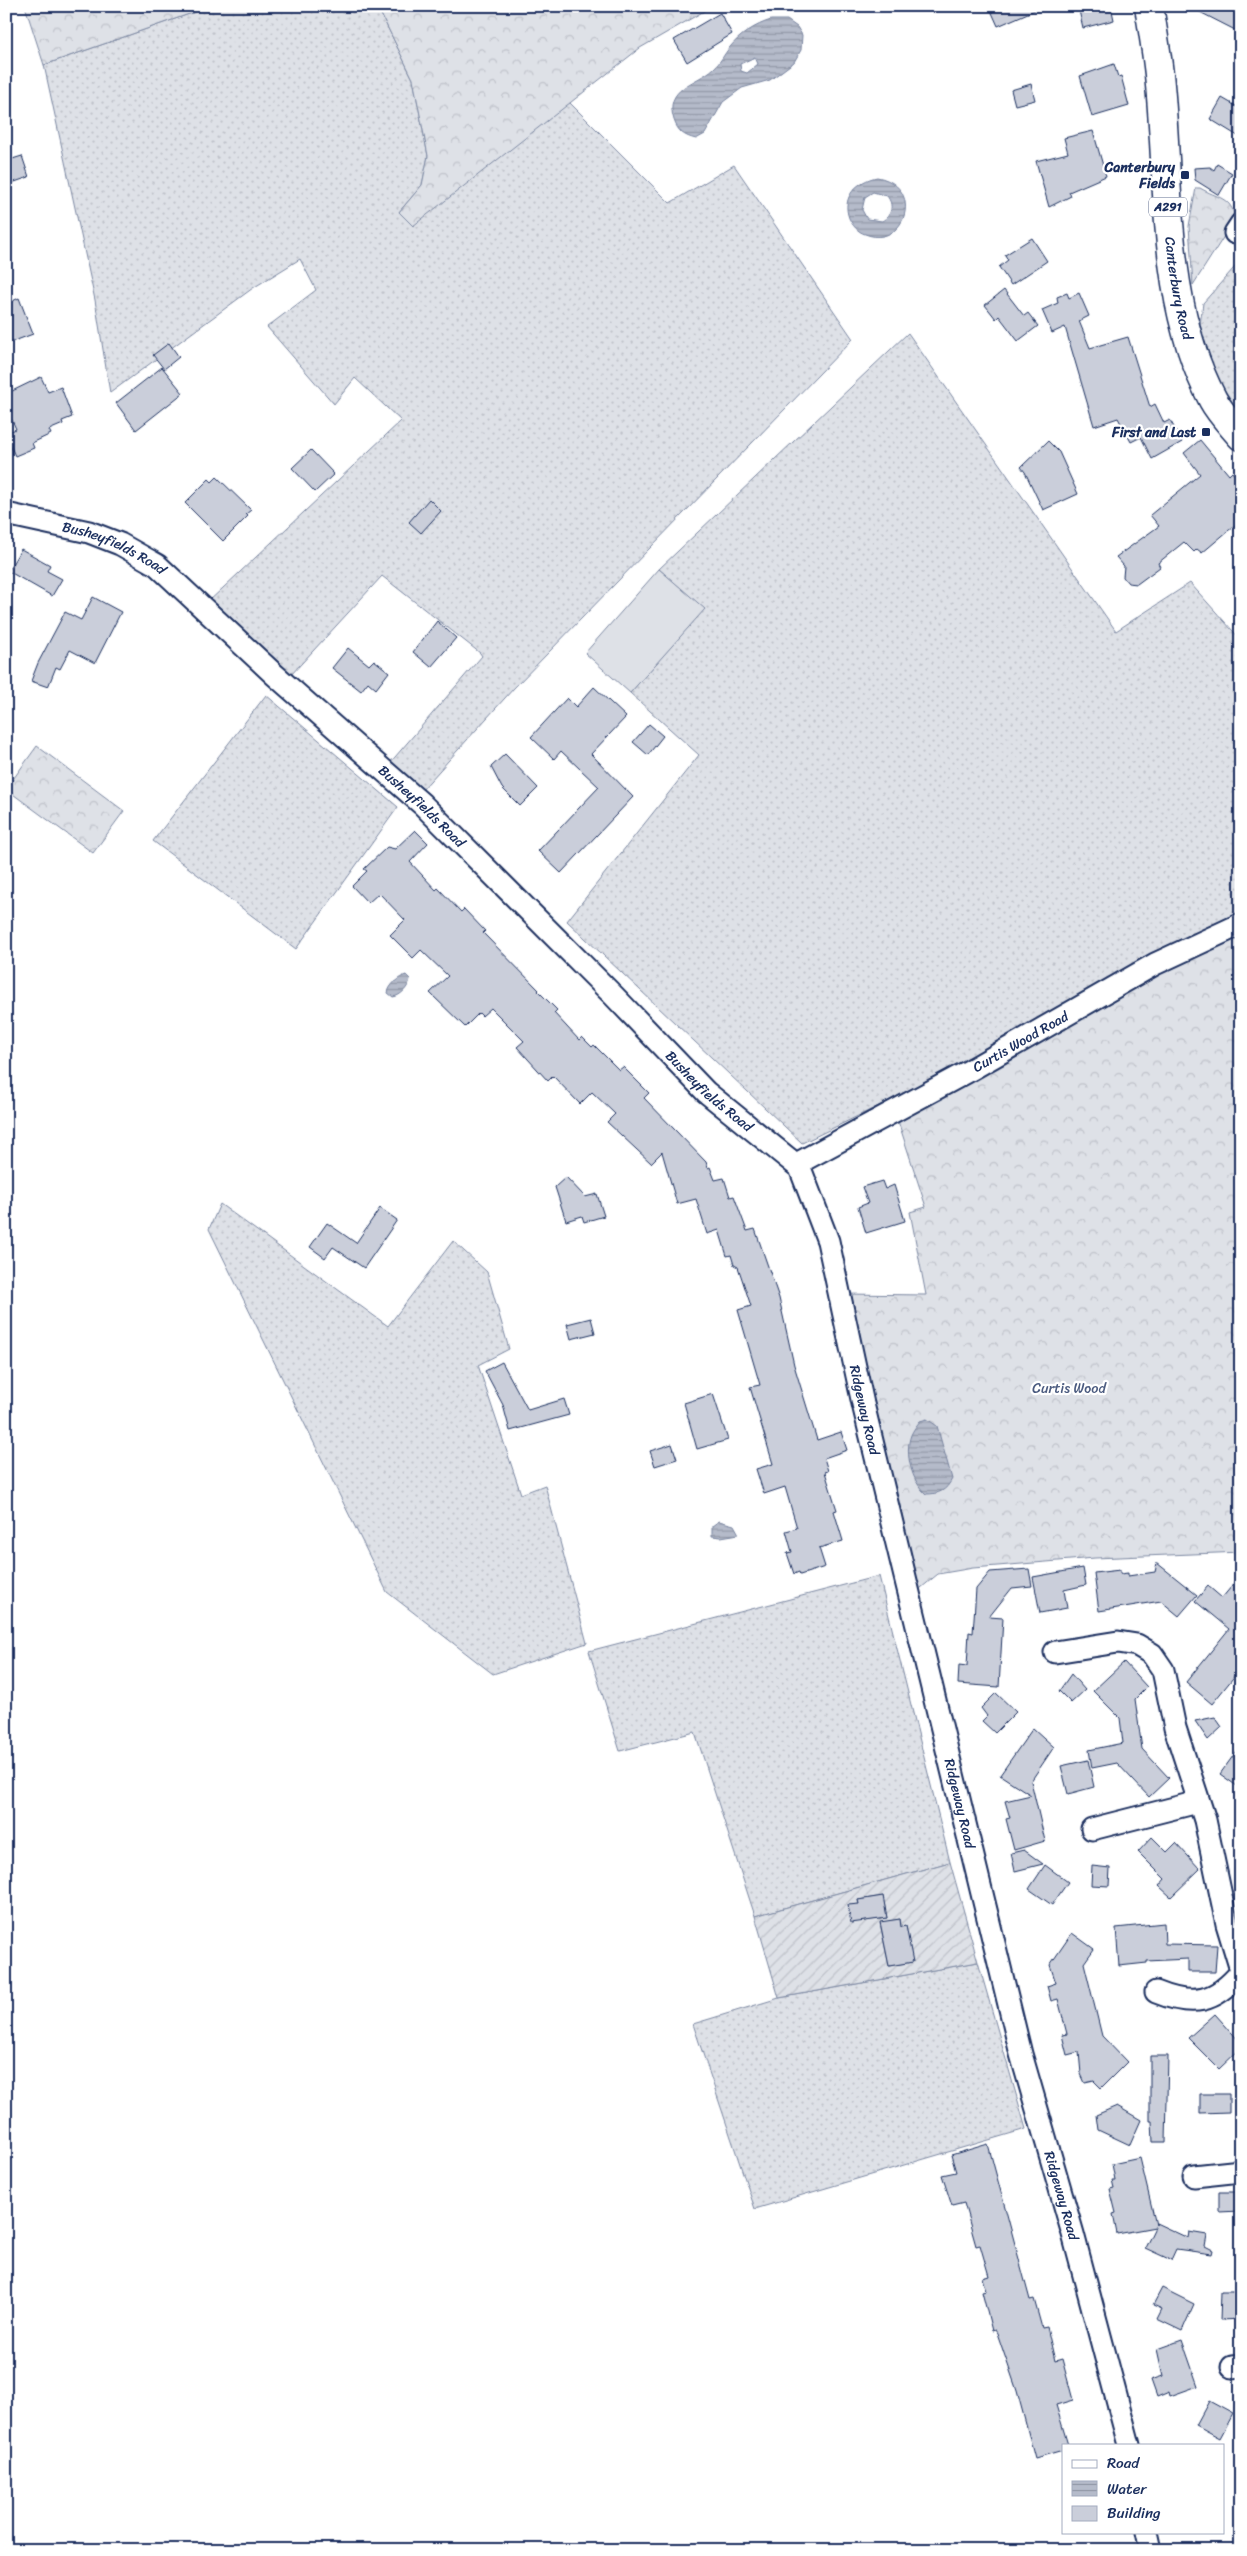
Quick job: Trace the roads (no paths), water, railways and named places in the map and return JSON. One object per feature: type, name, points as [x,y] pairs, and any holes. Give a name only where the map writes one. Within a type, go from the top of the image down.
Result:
[{"type":"main road","name":"Canterbury Road","points":[[1149,6],[1160,84],[1172,250],[1182,317],[1214,402],[1241,436]]},
{"type":"street","name":"Busheyfields Road","points":[[6,514],[89,532],[120,544],[156,565],[275,675],[422,804],[608,989],[706,1092],[799,1164]]},
{"type":"street","name":"Curtis Wood Road","points":[[799,1164],[966,1072],[1155,964],[1241,924]]},
{"type":"street","name":"Ridgeway Road","points":[[799,1164],[828,1241],[863,1404],[1021,2054],[1073,2234],[1129,2444]]},
{"type":"street","points":[[1055,1652],[1118,1642],[1137,1645],[1152,1654],[1163,1670],[1175,1728],[1198,1802],[1206,1820],[1227,1924],[1241,1971],[1218,1994],[1205,1999],[1188,2002],[1173,1999],[1156,1992]]},
{"type":"street","points":[[1092,1829],[1198,1802]]},
{"type":"street","points":[[1194,2176],[1241,2171]]},
{"type":"street","points":[[1147,2534],[1150,2550]]},
{"type":"water","points":[[787,20],[797,27],[802,35],[801,50],[794,62],[770,80],[742,88],[723,102],[705,134],[696,139],[682,133],[677,128],[672,109],[673,100],[677,93],[714,68],[734,42],[754,27],[765,22]],"holes":[[[755,57],[758,64],[747,73],[741,71],[740,64]]]},
{"type":"water","points":[[877,177],[892,183],[901,192],[905,203],[904,215],[899,225],[891,233],[879,237],[862,233],[858,230],[850,221],[847,210],[847,203],[852,191],[870,179]],"holes":[[[873,192],[887,196],[891,203],[891,210],[888,216],[882,221],[867,219],[862,210],[865,197]]]},
{"type":"water","points":[[406,975],[410,979],[408,985],[402,993],[393,997],[388,993],[390,987],[397,979]]},
{"type":"water","points":[[927,1419],[937,1426],[952,1479],[942,1491],[926,1494],[913,1475],[908,1450],[913,1431],[920,1421]]},
{"type":"water","points":[[719,1521],[734,1525],[739,1534],[721,1537],[712,1536],[712,1526]]},
{"type":"place","name":"Canterbury Fields","points":[[1185,175]]},
{"type":"place","name":"First and Last","points":[[1206,432]]},
{"type":"park label","name":"Curtis Wood","points":[[1069,1388]]}]
